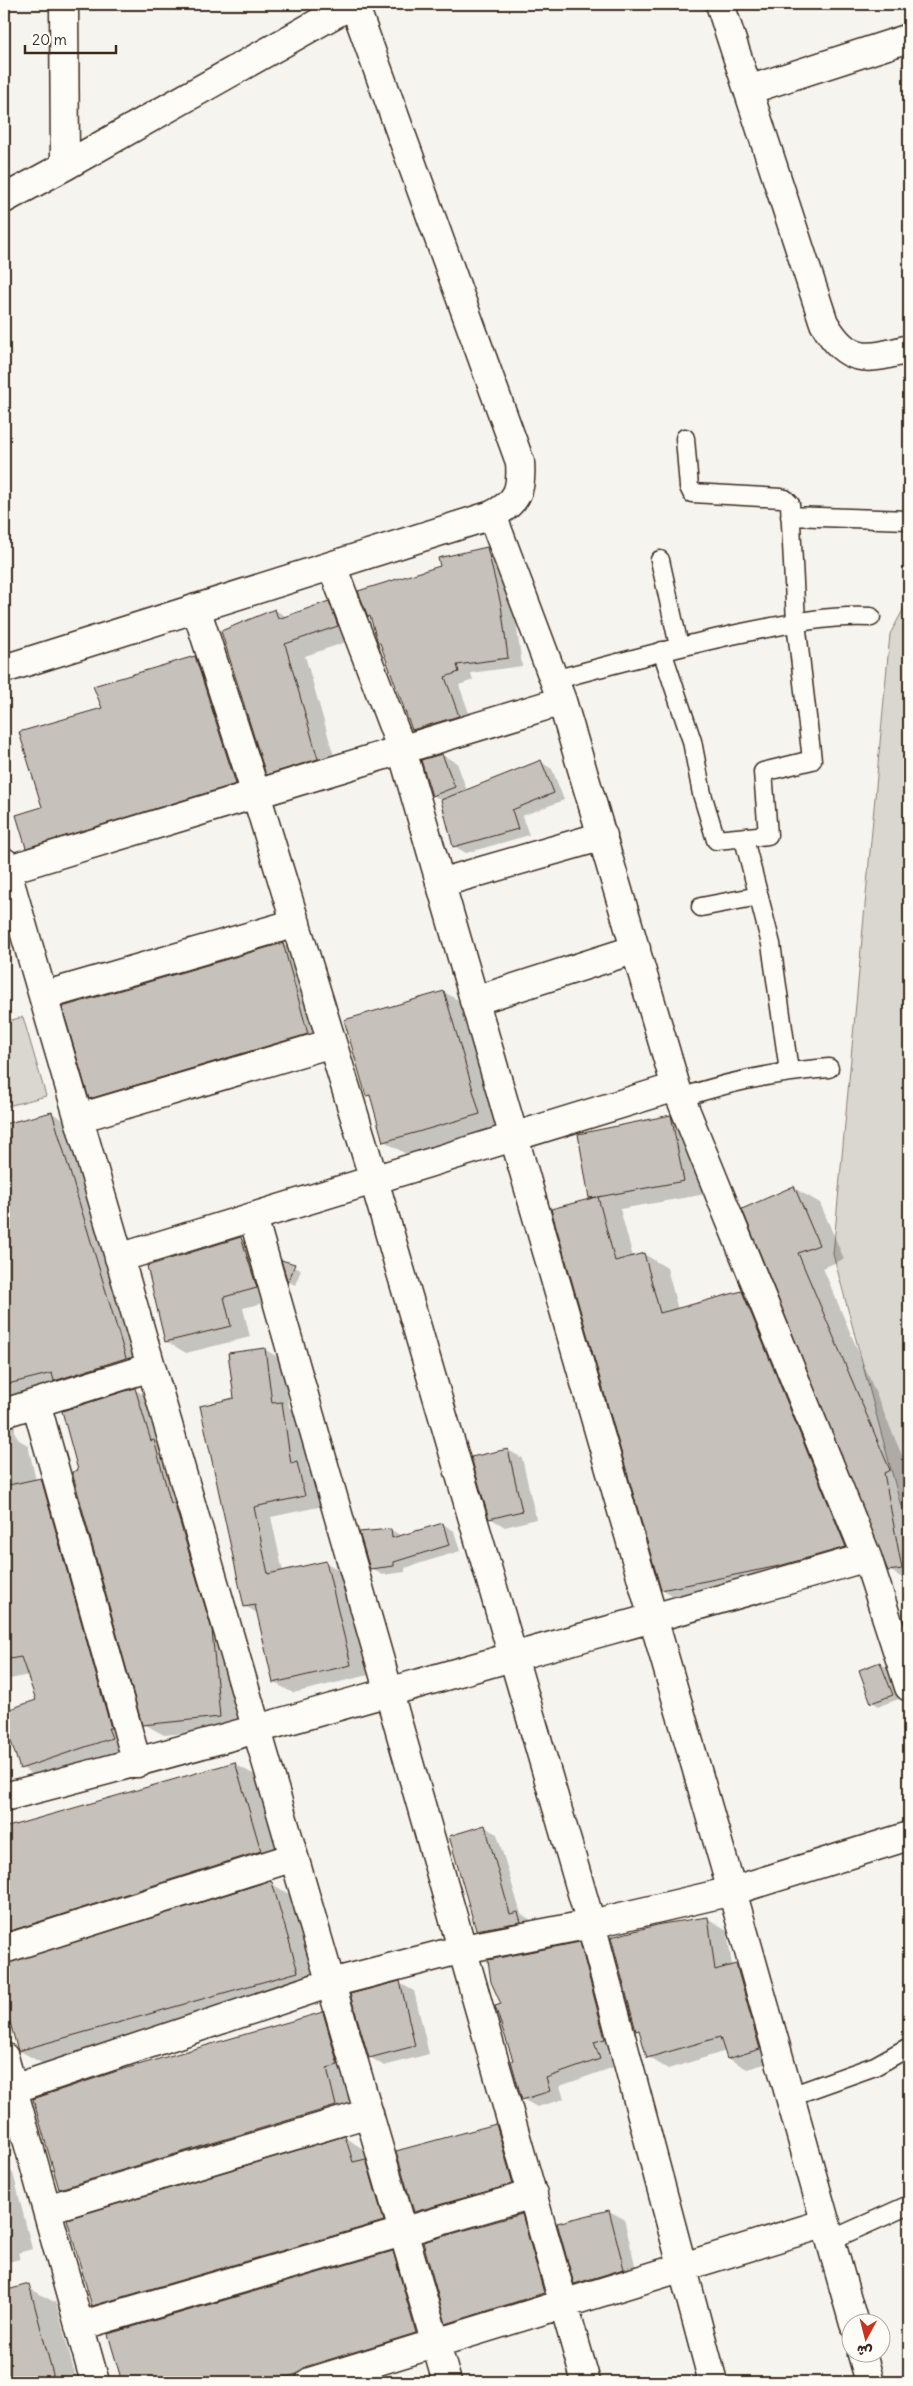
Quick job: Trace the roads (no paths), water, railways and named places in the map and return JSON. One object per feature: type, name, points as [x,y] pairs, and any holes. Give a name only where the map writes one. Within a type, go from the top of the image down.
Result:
[{"type":"street","points":[[64,4],[65,166]]},
{"type":"street","points":[[4,199],[353,4],[520,462],[521,480],[517,495],[506,508],[492,515],[4,669]]},
{"type":"street","points":[[720,4],[824,323],[834,341],[852,354],[872,358],[909,349]]},
{"type":"street","points":[[748,90],[909,38]]},
{"type":"street","points":[[492,515],[558,691],[679,1093],[867,1557],[909,1687]]},
{"type":"street","points":[[332,566],[402,750],[791,2096],[851,2314]]},
{"type":"street","points":[[196,608],[256,794],[374,1180],[591,1924],[713,2382]]},
{"type":"street","points":[[447,2382],[5,866],[402,750],[558,691]]},
{"type":"street","points":[[440,883],[603,836]]},
{"type":"street","points":[[43,996],[296,923]]},
{"type":"street","points":[[474,1001],[636,949]]},
{"type":"street","points":[[79,1118],[332,1044]]},
{"type":"street","points":[[119,1258],[513,1137],[679,1093]]},
{"type":"street","points":[[253,1217],[586,2382]]},
{"type":"street","points":[[4,1413],[151,1367]]},
{"type":"street","points":[[36,1403],[137,1764]]},
{"type":"street","points":[[4,1796],[137,1764],[257,1731],[513,1657],[654,1620],[867,1557]]},
{"type":"street","points":[[8,2090],[331,1983],[462,1949],[591,1924],[732,1891],[909,1836]]},
{"type":"street","points":[[4,1949],[294,1857]]},
{"type":"street","points":[[4,2057],[8,2090],[47,2210],[95,2382]]},
{"type":"street","points":[[47,2210],[369,2113]]},
{"type":"street","points":[[79,2326],[533,2194]]},
{"type":"street","points":[[310,2382],[682,2268],[829,2232]]},
{"type":"street","points":[[865,2364],[870,2382]]},
{"type":"lane","points":[[662,651],[692,740],[702,794],[716,840],[744,839],[768,834],[763,772],[812,760],[796,622],[790,504],[786,499],[692,493],[689,487],[685,438]]},
{"type":"lane","points":[[790,516],[909,520]]},
{"type":"lane","points":[[660,560],[679,646]]},
{"type":"lane","points":[[558,691],[679,646],[820,618],[871,617]]},
{"type":"lane","points":[[744,839],[771,944],[789,1071]]},
{"type":"lane","points":[[700,907],[758,896]]},
{"type":"lane","points":[[679,1093],[789,1071],[829,1068]]},
{"type":"lane","points":[[791,2096],[875,2066],[909,2047]]},
{"type":"lane","points":[[829,2232],[909,2205]]}]
